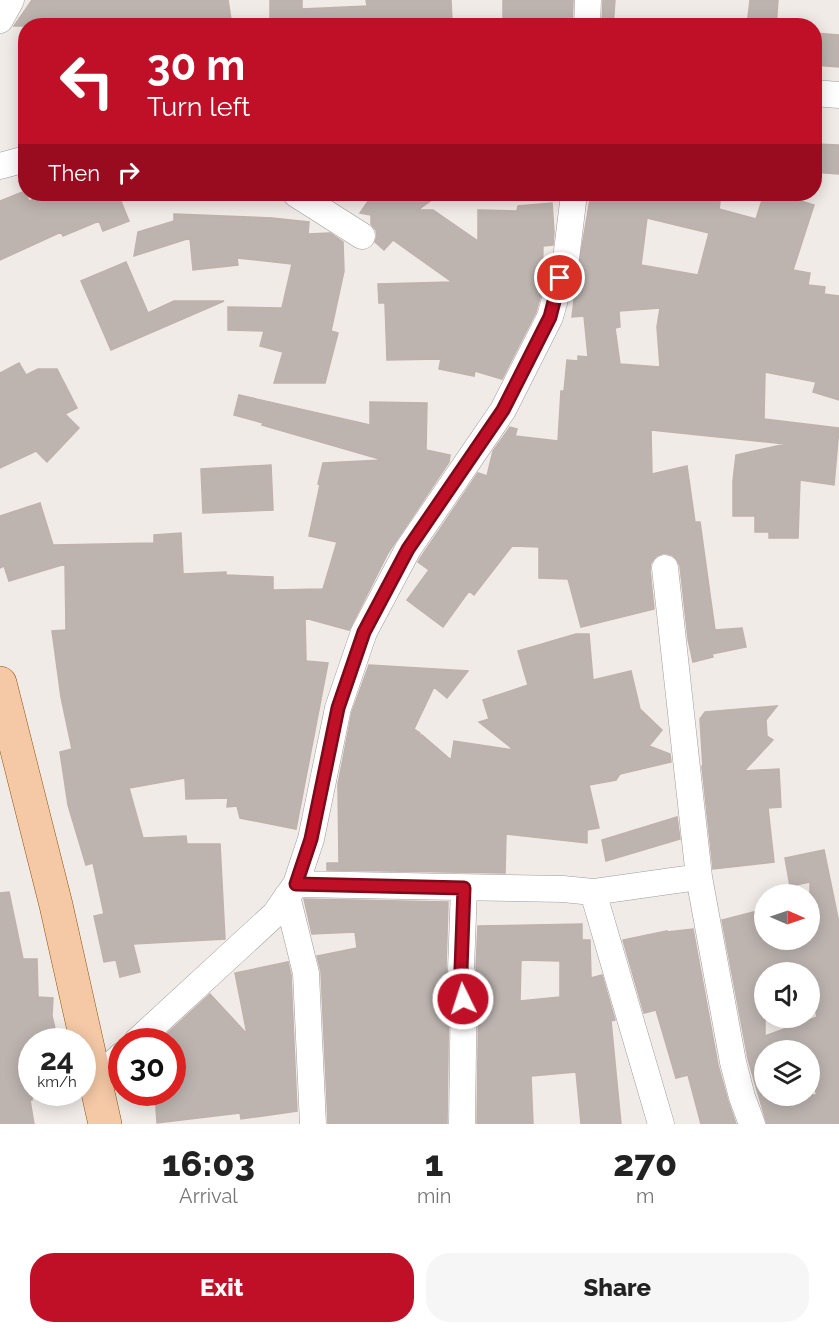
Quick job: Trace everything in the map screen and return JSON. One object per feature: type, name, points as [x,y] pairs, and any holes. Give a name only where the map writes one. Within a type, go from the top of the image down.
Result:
[{"type":"main road","points":[[0,683],[83,1028]]},
{"type":"main road","points":[[96,1084],[105,1124]]},
{"type":"street","points":[[0,20],[11,0]]},
{"type":"street","points":[[587,18],[588,0]]},
{"type":"street","points":[[822,93],[839,94]]},
{"type":"street","points":[[0,166],[18,161]]},
{"type":"street","points":[[307,201],[362,236]]},
{"type":"street","points":[[151,1028],[275,914],[292,890],[311,839],[338,708],[364,632],[408,549],[503,410],[550,317],[566,259],[573,201]]},
{"type":"street","points":[[665,568],[699,877],[733,1062],[752,1124]]},
{"type":"street","points":[[292,890],[464,888],[563,889],[593,892],[699,877]]},
{"type":"street","points":[[462,1124],[464,979],[461,969],[464,888]]},
{"type":"street","points":[[292,890],[306,973],[313,1124]]},
{"type":"street","points":[[593,892],[661,1124]]},
{"type":"street","points":[[96,1079],[108,1068]]},
{"type":"building","points":[[32,0],[228,0],[231,18],[20,18]]},
{"type":"building","points":[[270,0],[302,0],[302,9],[367,6],[366,0],[451,0],[452,18],[270,18]]},
{"type":"building","points":[[503,0],[573,0],[572,18],[503,18]]},
{"type":"building","points":[[603,0],[615,0],[614,18],[602,18]]},
{"type":"building","points":[[750,0],[778,0],[777,18],[748,18]]},
{"type":"building","points":[[822,34],[839,35],[839,67],[822,66]]},
{"type":"building","points":[[822,144],[839,145],[839,174],[822,173]]},
{"type":"building","points":[[18,194],[18,201],[121,201],[129,221],[103,231],[99,221],[63,236],[61,232],[0,260],[0,201]]},
{"type":"building","points":[[368,201],[430,201],[418,210],[433,210],[478,241],[478,210],[517,211],[518,206],[552,203],[553,245],[543,246],[542,290],[536,312],[502,379],[475,371],[474,376],[439,369],[441,359],[387,360],[385,303],[379,303],[378,284],[452,282],[393,240],[384,250],[375,242],[377,236],[371,224],[371,215],[360,213]]},
{"type":"building","points":[[590,201],[720,201],[719,209],[756,219],[762,201],[801,201],[814,205],[793,270],[810,273],[808,285],[825,287],[824,294],[839,296],[839,400],[813,392],[816,382],[765,372],[764,419],[839,428],[834,485],[800,480],[798,538],[769,538],[769,532],[755,532],[755,516],[733,516],[736,455],[786,444],[651,430],[652,474],[687,466],[695,522],[700,522],[715,630],[742,628],[746,647],[712,654],[713,657],[693,662],[688,639],[680,566],[672,555],[664,553],[656,556],[651,563],[654,609],[581,627],[568,579],[539,578],[539,547],[512,546],[474,595],[469,591],[443,627],[407,600],[429,570],[418,562],[478,473],[487,476],[493,451],[510,427],[517,429],[515,436],[558,441],[561,391],[564,391],[567,360],[578,361],[578,356],[588,357],[584,316],[572,317]],"holes":[[[647,218],[709,233],[698,275],[641,265]],[[660,308],[657,327],[660,367],[620,364],[615,328],[620,327],[619,311]]]},
{"type":"building","points":[[174,214],[272,218],[309,222],[308,234],[330,233],[343,242],[344,271],[331,331],[338,333],[325,383],[274,383],[283,352],[260,346],[264,331],[228,330],[228,307],[282,308],[292,264],[237,258],[238,265],[193,270],[190,238],[134,256],[138,232],[174,221]]},
{"type":"building","points":[[126,262],[148,313],[174,301],[224,301],[111,350],[81,281]]},
{"type":"building","points":[[19,363],[26,375],[38,369],[57,369],[77,408],[65,414],[79,428],[47,462],[36,451],[0,468],[0,373]]},
{"type":"building","points":[[239,395],[370,425],[370,402],[427,403],[426,450],[450,455],[449,462],[388,553],[349,630],[305,618],[306,661],[328,663],[296,829],[240,818],[237,806],[227,807],[228,798],[186,799],[185,778],[129,788],[143,838],[186,836],[187,844],[220,844],[225,939],[133,944],[140,972],[120,977],[116,960],[104,962],[94,916],[104,914],[93,863],[86,865],[68,805],[60,752],[72,749],[61,697],[52,631],[66,630],[65,564],[9,581],[4,566],[0,568],[0,516],[40,503],[53,545],[154,543],[154,535],[181,533],[183,574],[226,572],[226,575],[273,577],[273,590],[323,589],[337,542],[309,536],[323,463],[383,460],[234,415]]},
{"type":"building","points":[[271,465],[273,510],[203,513],[201,469]]},
{"type":"building","points":[[576,634],[589,634],[593,680],[631,671],[640,709],[662,730],[649,746],[670,754],[671,762],[620,774],[616,780],[589,785],[599,828],[587,830],[587,843],[506,834],[505,873],[327,870],[327,863],[339,863],[338,784],[352,712],[369,665],[468,671],[447,698],[434,687],[414,729],[420,733],[418,735],[422,735],[451,760],[454,741],[514,750],[479,722],[489,719],[483,700],[528,685],[518,651]]},
{"type":"building","points":[[777,706],[766,720],[767,736],[773,740],[744,771],[779,769],[781,807],[768,808],[774,862],[713,869],[702,767],[700,719],[705,712]]},
{"type":"building","points":[[677,817],[680,839],[606,861],[602,840]]},
{"type":"building","points":[[824,850],[839,923],[839,1124],[767,1124],[762,1106],[820,1106],[820,1040],[754,1040],[754,1080],[748,1059],[722,920],[754,912],[754,950],[820,950],[820,884],[810,884],[810,882],[790,884],[785,858]]},
{"type":"building","points":[[9,892],[23,959],[37,959],[38,997],[53,998],[52,1016],[55,1028],[18,1028],[18,1106],[31,1106],[34,1124],[0,1124],[0,893]]},
{"type":"building","points":[[304,899],[448,902],[447,1124],[328,1124],[321,972],[317,956],[357,948],[355,932],[312,934]]},
{"type":"building","points":[[582,924],[582,940],[590,940],[591,978],[602,975],[615,1020],[611,1021],[621,1124],[581,1124],[576,1072],[531,1076],[533,1124],[477,1124],[478,926]],"holes":[[[521,960],[560,961],[560,997],[520,1001]]]},
{"type":"building","points":[[693,929],[718,1065],[736,1124],[701,1124],[688,1075],[676,1078],[656,1010],[644,1013],[623,940],[667,931]]},
{"type":"building","points":[[288,962],[291,975],[297,1111],[241,1119],[240,1113],[157,1123],[156,1106],[186,1106],[186,1028],[173,1028],[210,994],[247,1034],[235,973]]},
{"type":"route","points":[[463,999],[464,979],[461,969],[464,888],[296,884],[311,839],[338,708],[364,632],[408,549],[503,410],[550,317],[560,278]]}]
